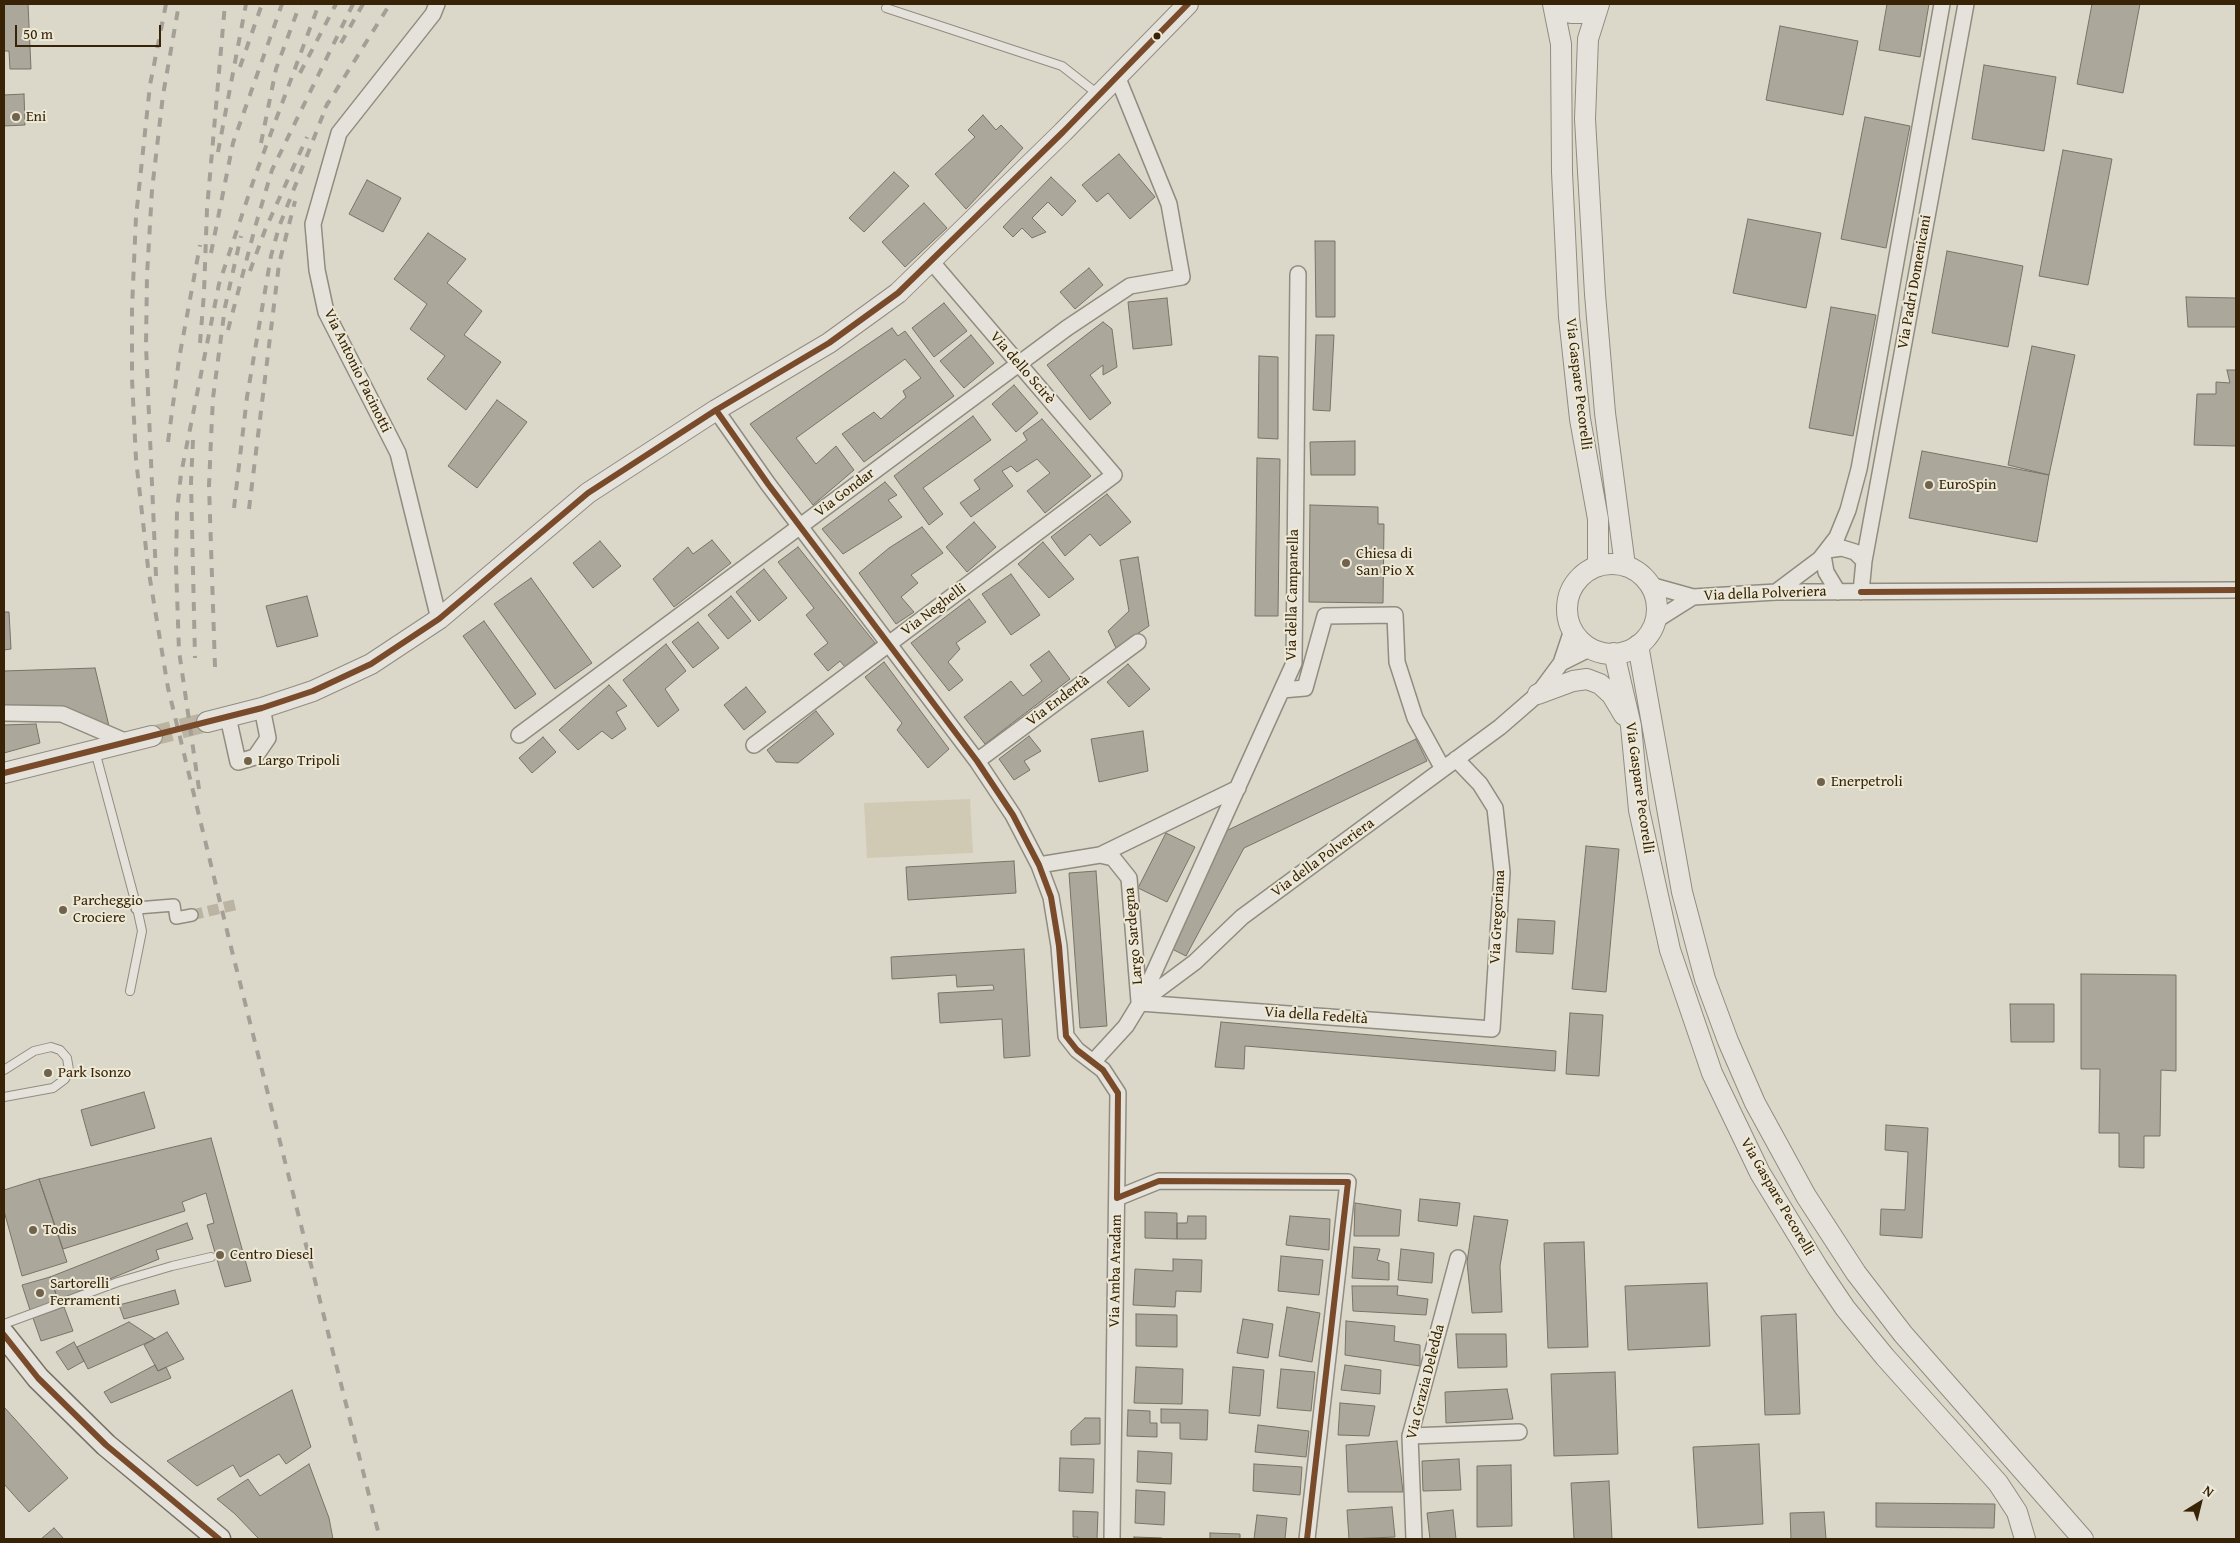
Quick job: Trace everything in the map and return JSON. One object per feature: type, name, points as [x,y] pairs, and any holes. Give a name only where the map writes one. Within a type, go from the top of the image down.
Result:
[{"type":"main road","points":[[4,1335],[38,1378],[106,1445],[219,1539]]},
{"type":"street","name":"Via Antonio Pacinotti","points":[[437,4],[433,14],[339,133],[313,224],[317,270],[326,312],[398,453],[439,619]]},
{"type":"street","points":[[207,722],[262,708],[314,691],[371,664],[439,619],[588,493],[716,410],[829,342],[898,292],[1099,95],[1188,4]]},
{"type":"street","points":[[1553,4],[1561,10],[1576,13],[1590,10],[1599,4]]},
{"type":"street","name":"Via Gaspare Pecorelli","points":[[1553,4],[1561,44],[1562,172],[1569,317],[1580,419],[1598,519],[1598,566]]},
{"type":"street","name":"Via Gaspare Pecorelli","points":[[1599,4],[1588,39],[1585,119],[1595,294],[1605,413],[1625,566]]},
{"type":"street","name":"Via Padri Domenicani","points":[[1776,592],[1825,552],[1836,537],[1848,510],[1859,469],[1942,4]]},
{"type":"street","name":"Via Padri Domenicani","points":[[1861,592],[1864,561],[1966,4]]},
{"type":"street","name":"Via Gondar","points":[[520,735],[1067,328],[1130,286],[1182,277],[1169,204],[1117,76]]},
{"type":"street","name":"Via dello Scirè","points":[[931,261],[1114,475]]},
{"type":"street","name":"Via della Campanella","points":[[1140,1003],[1294,663],[1298,274]]},
{"type":"street","name":"Via Amba Aradam","points":[[716,410],[800,526],[977,761],[1013,815],[1039,864],[1051,897],[1058,938],[1066,1036],[1077,1050],[1103,1070],[1118,1093],[1112,1539]]},
{"type":"street","name":"Via Neghelli","points":[[754,745],[1114,475]]},
{"type":"street","points":[[1864,561],[1856,552],[1842,548],[1825,552],[1826,572],[1838,592],[2236,590]]},
{"type":"street","points":[[1610,564],[1625,566],[1635,570],[1650,585],[1656,599],[1655,621],[1650,632],[1638,645],[1628,650],[1614,654],[1591,648],[1581,641],[1572,630],[1567,604],[1570,593],[1576,582],[1585,572],[1598,566],[1610,564]]},
{"type":"street","name":"Via della Polveriera","points":[[1650,585],[1693,597],[1776,592],[1838,592]]},
{"type":"street","name":"Via della Polveriera","points":[[1655,621],[1693,597]]},
{"type":"street","points":[[1282,690],[1305,688],[1325,616],[1395,615],[1397,662],[1415,718],[1443,769]]},
{"type":"street","name":"Via della Polveriera","points":[[1093,1062],[1126,1026],[1140,1003],[1195,962],[1242,917],[1500,727],[1538,694],[1561,663],[1572,630]]},
{"type":"street","name":"Via Endertà","points":[[977,761],[1138,642]]},
{"type":"street","name":"Via Gaspare Pecorelli","points":[[1638,645],[1682,892],[1705,979],[1728,1041],[1755,1103],[1806,1196],[1856,1273],[1903,1334],[2083,1539]]},
{"type":"street","name":"Via della Polveriera","points":[[1561,663],[1591,648]]},
{"type":"street","name":"Via Gaspare Pecorelli","points":[[1614,654],[1631,726],[1639,810],[1670,950],[1712,1073],[1760,1173],[1845,1308],[1884,1357],[1998,1483],[2017,1512],[2025,1539]]},
{"type":"street","points":[[1538,694],[1572,680],[1587,679],[1600,684],[1612,695],[1631,726]]},
{"type":"street","points":[[228,717],[238,762],[255,757],[268,738],[262,708]]},
{"type":"street","points":[[4,713],[62,714],[129,743]]},
{"type":"street","points":[[4,773],[152,736]]},
{"type":"street","name":"Via Gregoriana","points":[[1456,759],[1480,784],[1495,808],[1502,872],[1492,1029]]},
{"type":"street","points":[[1039,864],[1100,855],[1238,788]]},
{"type":"street","name":"Largo Sardegna","points":[[1100,855],[1112,858],[1129,878],[1140,1003]]},
{"type":"street","points":[[137,908],[174,905],[176,918],[192,915]]},
{"type":"street","name":"Via della Fedeltà","points":[[1140,1003],[1492,1029]]},
{"type":"street","points":[[1116,1198],[1159,1181],[1348,1182],[1307,1539]]},
{"type":"street","name":"Via Grazia Deledda","points":[[1414,1539],[1410,1436],[1458,1258]]},
{"type":"street","points":[[1410,1436],[1519,1432]]},
{"type":"lane","points":[[886,8],[1062,66],[1099,95]]},
{"type":"lane","points":[[94,751],[142,931],[130,991]]},
{"type":"lane","points":[[4,1070],[34,1051],[51,1047],[60,1050],[67,1058],[68,1070],[65,1079],[53,1088],[4,1097]]},
{"type":"lane","points":[[4,1324],[118,1282],[172,1266],[210,1258]]},
{"type":"shaded area","points":[[970,799],[973,853],[867,858],[864,803]]},
{"type":"building","points":[[4,4],[28,4],[31,69],[10,69],[9,51],[4,51]]},
{"type":"building","points":[[1887,4],[1929,4],[1920,57],[1879,50]]},
{"type":"building","points":[[2092,4],[2140,4],[2123,93],[2077,84]]},
{"type":"building","points":[[1780,26],[1858,41],[1843,115],[1766,100]]},
{"type":"building","points":[[1984,65],[2056,77],[2044,151],[1972,139]]},
{"type":"building","points":[[24,94],[25,125],[4,126],[4,95]]},
{"type":"building","points":[[983,115],[996,130],[1001,125],[1023,148],[966,209],[935,174],[975,137],[968,130]]},
{"type":"building","points":[[1865,117],[1910,126],[1886,248],[1841,239]]},
{"type":"building","points":[[2063,150],[2112,159],[2088,285],[2039,276]]},
{"type":"building","points":[[1119,154],[1155,197],[1130,219],[1108,193],[1097,202],[1082,185]]},
{"type":"building","points":[[894,172],[909,186],[864,232],[849,218]]},
{"type":"building","points":[[1051,177],[1076,201],[1062,216],[1048,202],[1032,218],[1046,232],[1032,238],[1022,228],[1013,237],[1003,227]]},
{"type":"building","points":[[367,180],[401,198],[383,232],[349,214]]},
{"type":"building","points":[[924,203],[947,228],[905,267],[882,242]]},
{"type":"building","points":[[1748,219],[1821,233],[1806,308],[1733,293]]},
{"type":"building","points":[[428,233],[466,259],[447,283],[482,311],[464,335],[501,362],[466,410],[427,379],[445,356],[410,329],[427,304],[394,279]]},
{"type":"building","points":[[1315,241],[1335,241],[1335,317],[1316,317]]},
{"type":"building","points":[[1947,251],[2023,266],[2008,347],[1932,333]]},
{"type":"building","points":[[1089,268],[1103,285],[1075,309],[1060,292]]},
{"type":"building","points":[[2186,297],[2236,298],[2236,327],[2188,327]]},
{"type":"building","points":[[1167,298],[1172,345],[1133,349],[1128,302]]},
{"type":"building","points":[[944,303],[967,331],[934,357],[912,328]]},
{"type":"building","points":[[1831,307],[1876,315],[1853,436],[1809,428]]},
{"type":"building","points":[[1103,322],[1112,329],[1117,367],[1103,375],[1103,365],[1090,375],[1111,403],[1090,420],[1047,365]]},
{"type":"building","points":[[892,328],[898,336],[905,331],[954,396],[864,462],[842,434],[874,412],[881,419],[906,397],[903,391],[921,378],[905,359],[796,438],[816,464],[836,446],[854,470],[813,505],[750,424]]},
{"type":"building","points":[[971,335],[994,363],[964,388],[940,361]]},
{"type":"building","points":[[1316,335],[1334,335],[1330,411],[1313,410]]},
{"type":"building","points":[[2032,346],[2075,355],[2049,475],[2008,465]]},
{"type":"building","points":[[1259,356],[1278,357],[1278,439],[1258,438]]},
{"type":"building","points":[[2227,370],[2236,370],[2236,446],[2194,445],[2197,394],[2216,394],[2216,382],[2230,383]]},
{"type":"building","points":[[1014,385],[1038,413],[1016,432],[992,404]]},
{"type":"building","points":[[497,400],[527,422],[477,488],[448,466]]},
{"type":"building","points":[[973,416],[991,440],[923,488],[943,514],[929,525],[894,476]]},
{"type":"building","points":[[1042,419],[1091,476],[1045,513],[1027,491],[1050,473],[1037,459],[1017,472],[1011,466],[1002,471],[1013,486],[971,517],[960,503],[980,489],[974,480],[1027,440],[1023,433]]},
{"type":"building","points":[[1355,441],[1355,475],[1311,475],[1310,442]]},
{"type":"building","points":[[1922,451],[2049,475],[2037,542],[1909,518]]},
{"type":"building","points":[[1257,458],[1280,459],[1278,616],[1255,616]]},
{"type":"building","points":[[885,482],[897,495],[888,500],[902,517],[843,554],[822,529]]},
{"type":"building","points":[[1107,494],[1131,522],[1100,546],[1090,534],[1065,556],[1051,537]]},
{"type":"building","name":"Chiesa di San Pio X","points":[[1310,505],[1378,507],[1378,524],[1384,524],[1383,603],[1309,602]]},
{"type":"building","points":[[974,522],[996,547],[967,572],[946,547]]},
{"type":"building","points":[[922,527],[943,553],[911,575],[918,583],[901,597],[914,612],[896,624],[859,573],[889,548]]},
{"type":"building","points":[[712,540],[731,563],[674,607],[653,579],[688,547],[693,554]]},
{"type":"building","points":[[600,541],[621,566],[593,588],[573,563]]},
{"type":"building","points":[[1043,542],[1074,579],[1049,598],[1018,564]]},
{"type":"building","points":[[798,547],[875,643],[845,667],[840,661],[828,671],[814,654],[828,643],[806,615],[814,608],[778,562]]},
{"type":"building","points":[[1138,557],[1149,626],[1116,648],[1108,631],[1129,611],[1120,560]]},
{"type":"building","points":[[764,569],[787,598],[759,621],[736,592]]},
{"type":"building","points":[[1011,574],[1040,615],[1011,635],[982,594]]},
{"type":"building","points":[[531,578],[592,663],[555,689],[494,604]]},
{"type":"building","points":[[307,596],[318,636],[277,647],[266,606]]},
{"type":"building","points":[[731,596],[751,621],[728,639],[708,615]]},
{"type":"building","points":[[969,599],[986,622],[956,643],[960,649],[948,662],[963,680],[949,691],[911,643]]},
{"type":"building","points":[[4,612],[9,612],[11,649],[4,650]]},
{"type":"building","points":[[484,621],[536,694],[515,709],[463,636]]},
{"type":"building","points":[[698,622],[719,648],[693,668],[672,642]]},
{"type":"building","points":[[666,644],[686,671],[665,689],[679,710],[658,727],[623,680]]},
{"type":"building","points":[[1049,651],[1070,679],[985,744],[964,717],[1011,681],[1023,696],[1042,681],[1030,665]]},
{"type":"building","points":[[884,662],[949,749],[928,768],[897,730],[902,723],[865,677]]},
{"type":"building","points":[[1128,664],[1150,689],[1129,707],[1107,682]]},
{"type":"building","points":[[95,668],[109,726],[68,708],[4,707],[4,671]]},
{"type":"building","points":[[609,685],[627,706],[616,712],[626,729],[612,739],[602,731],[578,750],[559,730]]},
{"type":"building","points":[[746,687],[766,712],[744,730],[724,705]]},
{"type":"building","points":[[816,711],[834,734],[798,763],[776,762],[767,750]]},
{"type":"building","points":[[36,724],[40,743],[4,753],[4,725]]},
{"type":"building","points":[[1143,731],[1148,771],[1099,782],[1091,739]]},
{"type":"building","points":[[1029,736],[1041,751],[1024,761],[1030,770],[1014,780],[999,759]]},
{"type":"building","points":[[543,737],[556,752],[532,773],[519,758]]},
{"type":"building","points":[[1416,739],[1427,761],[1244,848],[1186,956],[1172,949],[1226,831]]},
{"type":"building","points":[[1166,833],[1195,847],[1167,902],[1138,888]]},
{"type":"building","points":[[1586,846],[1619,849],[1606,992],[1572,989]]},
{"type":"building","points":[[1014,861],[1016,893],[908,900],[906,867]]},
{"type":"building","points":[[1096,871],[1107,1026],[1080,1028],[1069,873]]},
{"type":"building","points":[[1518,919],[1555,921],[1553,954],[1516,952]]},
{"type":"building","points":[[1024,949],[1030,1056],[1004,1058],[1002,1019],[940,1023],[938,993],[994,990],[993,985],[957,987],[956,975],[892,979],[891,957]]},
{"type":"building","points":[[2081,974],[2176,975],[2176,1071],[2161,1070],[2160,1136],[2144,1136],[2144,1168],[2119,1167],[2119,1133],[2099,1133],[2100,1069],[2081,1069]]},
{"type":"building","points":[[2010,1004],[2054,1004],[2054,1042],[2011,1042]]},
{"type":"building","points":[[1570,1013],[1603,1015],[1599,1076],[1566,1074]]},
{"type":"building","points":[[1221,1022],[1556,1051],[1555,1071],[1245,1046],[1244,1069],[1215,1067]]},
{"type":"building","points":[[144,1092],[155,1128],[91,1146],[81,1110]]},
{"type":"building","points":[[1886,1125],[1928,1128],[1922,1238],[1880,1235],[1881,1209],[1905,1210],[1908,1152],[1885,1150]]},
{"type":"building","points":[[211,1138],[251,1281],[225,1287],[207,1225],[214,1223],[206,1193],[182,1202],[185,1211],[63,1249],[39,1179]]},
{"type":"building","name":"Todis","points":[[39,1179],[67,1262],[22,1276],[4,1211],[4,1190]]},
{"type":"building","points":[[1420,1199],[1460,1203],[1457,1226],[1418,1221]]},
{"type":"building","points":[[1355,1203],[1401,1210],[1399,1236],[1354,1236]]},
{"type":"building","points":[[1145,1212],[1177,1213],[1177,1239],[1145,1238]]},
{"type":"building","points":[[1188,1216],[1206,1216],[1206,1239],[1177,1239],[1177,1223],[1187,1223]]},
{"type":"building","points":[[1290,1216],[1330,1219],[1329,1250],[1286,1245]]},
{"type":"building","points":[[1474,1216],[1508,1220],[1500,1266],[1502,1312],[1472,1313],[1467,1262]]},
{"type":"building","points":[[187,1223],[193,1239],[156,1250],[159,1259],[58,1300],[50,1277]]},
{"type":"building","points":[[1584,1242],[1588,1347],[1548,1348],[1544,1243]]},
{"type":"building","points":[[1354,1247],[1380,1249],[1377,1260],[1389,1263],[1389,1280],[1352,1278]]},
{"type":"building","points":[[1401,1249],[1434,1253],[1432,1283],[1398,1280]]},
{"type":"building","points":[[1281,1256],[1323,1260],[1319,1295],[1278,1291]]},
{"type":"building","points":[[1173,1259],[1202,1260],[1201,1292],[1176,1291],[1175,1307],[1133,1305],[1135,1269],[1173,1271]]},
{"type":"building","name":"Sartorelli Ferramenti","points":[[50,1277],[58,1300],[30,1310],[22,1285]]},
{"type":"building","points":[[1707,1283],[1710,1346],[1628,1350],[1625,1286]]},
{"type":"building","points":[[1352,1286],[1398,1286],[1397,1295],[1428,1299],[1426,1315],[1353,1311]]},
{"type":"building","points":[[175,1290],[179,1304],[124,1319],[119,1305]]},
{"type":"building","points":[[64,1307],[73,1331],[41,1341],[33,1318]]},
{"type":"building","points":[[1287,1307],[1320,1313],[1312,1362],[1279,1356]]},
{"type":"building","points":[[1136,1314],[1177,1315],[1177,1347],[1136,1346]]},
{"type":"building","points":[[1796,1314],[1800,1414],[1765,1415],[1761,1316]]},
{"type":"building","points":[[1243,1319],[1273,1324],[1268,1358],[1237,1353]]},
{"type":"building","points":[[1346,1321],[1395,1326],[1394,1341],[1420,1345],[1420,1366],[1345,1355]]},
{"type":"building","points":[[129,1322],[155,1339],[88,1369],[77,1347]]},
{"type":"building","points":[[167,1332],[184,1359],[158,1371],[144,1345]]},
{"type":"building","points":[[1456,1334],[1506,1334],[1507,1367],[1458,1368]]},
{"type":"building","points":[[74,1342],[84,1361],[68,1370],[56,1352]]},
{"type":"building","points":[[155,1365],[158,1371],[166,1367],[171,1378],[111,1403],[104,1392]]},
{"type":"building","points":[[1345,1365],[1381,1370],[1380,1394],[1341,1390]]},
{"type":"building","points":[[1136,1367],[1183,1369],[1182,1404],[1134,1403]]},
{"type":"building","points":[[1233,1367],[1264,1370],[1260,1416],[1229,1413]]},
{"type":"building","points":[[1281,1369],[1315,1372],[1311,1411],[1277,1408]]},
{"type":"building","points":[[1615,1372],[1618,1454],[1554,1456],[1551,1374]]},
{"type":"building","points":[[1507,1389],[1513,1419],[1446,1423],[1445,1392]]},
{"type":"building","points":[[292,1390],[311,1447],[286,1464],[279,1454],[240,1477],[233,1465],[197,1486],[167,1461]]},
{"type":"building","points":[[1340,1403],[1375,1406],[1369,1436],[1338,1435]]},
{"type":"building","points":[[4,1407],[68,1478],[29,1512],[4,1484]]},
{"type":"building","points":[[1161,1409],[1208,1410],[1207,1440],[1180,1439],[1180,1423],[1161,1423]]},
{"type":"building","points":[[1128,1410],[1150,1411],[1150,1423],[1157,1423],[1157,1437],[1127,1436]]},
{"type":"building","points":[[1085,1418],[1100,1418],[1100,1444],[1071,1445],[1071,1431]]},
{"type":"building","points":[[1258,1425],[1309,1431],[1306,1457],[1255,1452]]},
{"type":"building","points":[[1397,1441],[1403,1492],[1348,1492],[1346,1445]]},
{"type":"building","points":[[1759,1444],[1763,1524],[1698,1528],[1693,1447]]},
{"type":"building","points":[[1138,1451],[1172,1453],[1171,1484],[1137,1482]]},
{"type":"building","points":[[1060,1458],[1094,1459],[1093,1493],[1059,1491]]},
{"type":"building","points":[[1459,1459],[1461,1490],[1423,1491],[1422,1461]]},
{"type":"building","points":[[309,1464],[329,1518],[333,1539],[259,1539],[235,1514],[217,1499],[248,1479],[260,1496]]},
{"type":"building","points":[[1254,1464],[1302,1467],[1300,1495],[1253,1491]]},
{"type":"building","points":[[1511,1465],[1512,1526],[1477,1527],[1477,1466]]},
{"type":"building","points":[[1609,1481],[1612,1539],[1574,1539],[1571,1483]]},
{"type":"building","points":[[1136,1490],[1165,1492],[1164,1525],[1135,1523]]},
{"type":"building","points":[[1876,1503],[1995,1504],[1994,1528],[1876,1527]]},
{"type":"building","points":[[1392,1507],[1395,1537],[1349,1539],[1347,1510]]},
{"type":"building","points":[[1453,1510],[1456,1539],[1430,1539],[1427,1513]]},
{"type":"building","points":[[1073,1511],[1098,1512],[1097,1539],[1078,1539],[1078,1537],[1073,1537]]},
{"type":"building","points":[[1824,1512],[1826,1539],[1791,1539],[1790,1513]]},
{"type":"building","points":[[1257,1515],[1287,1518],[1285,1539],[1254,1539]]},
{"type":"building","points":[[54,1528],[64,1539],[41,1539]]},
{"type":"building","points":[[1210,1533],[1240,1534],[1240,1539],[1210,1539]]},
{"type":"building","points":[[1134,1537],[1162,1538],[1162,1539],[1134,1539]]},
{"type":"tunnel","points":[[152,736],[207,722]]},
{"type":"tunnel","points":[[192,915],[239,904]]},
{"type":"railway","points":[[166,4],[150,85],[136,217],[132,308],[132,379],[136,459],[148,567],[168,688],[380,1539]]},
{"type":"railway","points":[[156,576],[146,346],[147,275],[152,190],[163,95],[179,4]]},
{"type":"railway","points":[[200,343],[207,209],[225,4]]},
{"type":"railway","points":[[218,152],[246,4]]},
{"type":"railway","points":[[240,67],[262,4]]},
{"type":"railway","points":[[211,253],[233,143],[282,4]]},
{"type":"railway","points":[[261,143],[276,69],[300,4]]},
{"type":"railway","points":[[199,789],[179,651],[176,565],[177,511],[181,474],[219,284],[255,176],[319,4]]},
{"type":"railway","points":[[300,73],[336,4]]},
{"type":"railway","points":[[228,330],[272,170],[353,4]]},
{"type":"railway","points":[[341,43],[363,4]]},
{"type":"railway","points":[[325,108],[390,4]]},
{"type":"railway","points":[[234,508],[247,397],[271,256],[279,227],[328,102]]},
{"type":"railway","points":[[250,271],[265,230],[307,137]]},
{"type":"railway","points":[[249,509],[279,264],[295,201]]},
{"type":"railway","points":[[215,667],[209,486],[213,398],[225,307],[241,236]]},
{"type":"railway","points":[[168,442],[179,359],[200,245]]},
{"type":"railway","points":[[193,440],[191,482],[195,658]]},
{"type":"transit line","points":[[4,773],[262,708],[313,691],[371,664],[439,619],[588,493],[716,410],[829,343],[898,293],[1063,132],[1188,4]]},
{"type":"transit line","points":[[716,410],[768,484],[977,761],[1013,815],[1039,865],[1051,897],[1059,946],[1066,1036],[1077,1050],[1103,1070],[1118,1093],[1117,1198],[1159,1181],[1348,1182],[1307,1539]]},
{"type":"transit line","points":[[1861,592],[2236,590]]},
{"type":"transit line","points":[[4,1335],[38,1378],[106,1445],[219,1539]]},
{"type":"place","name":"Eni","points":[[16,117]]},
{"type":"place","name":"EuroSpin","points":[[1929,485]]},
{"type":"place","name":"Chiesa di San Pio X","points":[[1346,563]]},
{"type":"place","name":"Largo Tripoli","points":[[248,761]]},
{"type":"place","name":"Enerpetroli","points":[[1821,782]]},
{"type":"place","name":"Parcheggio Crociere","points":[[63,910]]},
{"type":"place","name":"Park Isonzo","points":[[48,1073]]},
{"type":"place","name":"Todis","points":[[33,1230]]},
{"type":"place","name":"Centro Diesel","points":[[220,1255]]},
{"type":"place","name":"Sartorelli Ferramenti","points":[[40,1293]]}]
